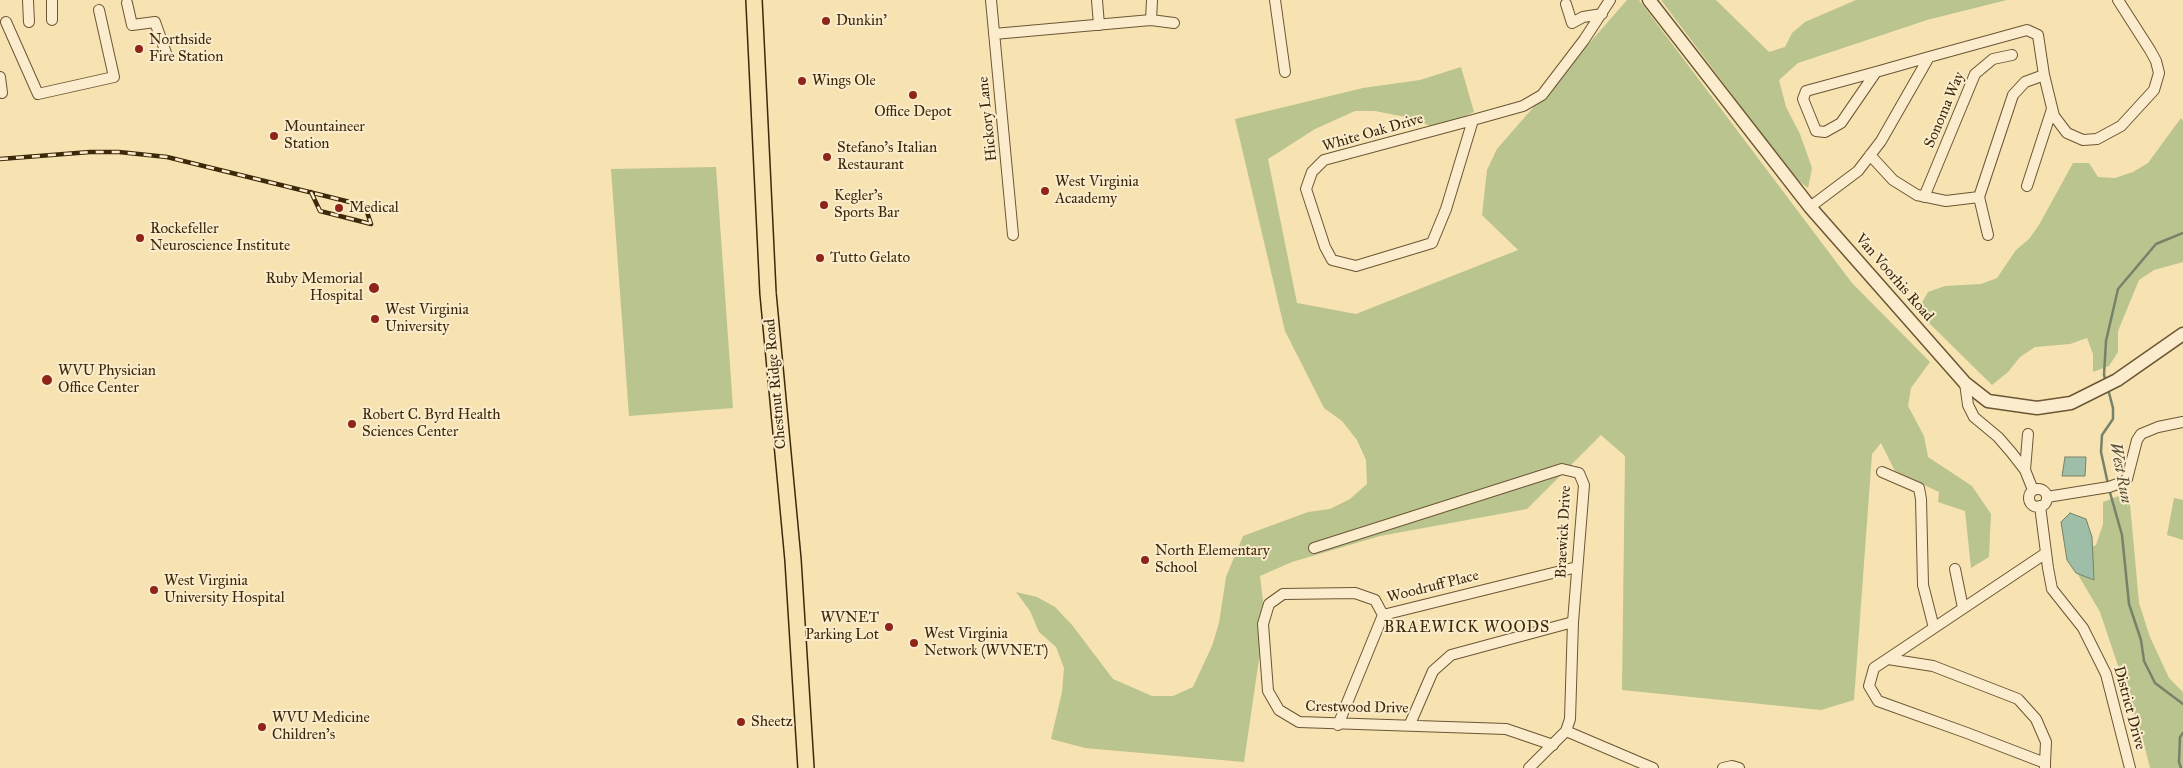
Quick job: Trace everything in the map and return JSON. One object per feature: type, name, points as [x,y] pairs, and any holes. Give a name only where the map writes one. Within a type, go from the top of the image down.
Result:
[{"type":"main road","name":"Chestnut Ridge Road","points":[[754,0],[768,293],[793,560],[806,768]]},
{"type":"street","points":[[28,0],[29,22]]},
{"type":"street","points":[[52,0],[52,20]]},
{"type":"street","name":"Hickory Lane","points":[[991,0],[1013,234]]},
{"type":"street","points":[[1097,0],[1099,25]]},
{"type":"street","points":[[1151,20],[1152,0]]},
{"type":"street","points":[[1274,0],[1286,72]]},
{"type":"street","name":"White Oak Drive","points":[[1473,120],[1446,209],[1432,244],[1356,266],[1332,260],[1325,247],[1306,190],[1312,172],[1324,160],[1523,106],[1542,95],[1584,40],[1610,0]]},
{"type":"street","name":"Van Voorhis Road","points":[[1649,0],[1810,206],[1965,383],[1988,401],[2037,408],[2071,403],[2107,385],[2183,334]]},
{"type":"street","points":[[1876,72],[1841,123],[1825,132],[1816,132],[1804,99],[1806,91],[2027,30],[2038,35],[2044,75],[2057,123],[2067,133],[2083,140],[2097,139],[2121,126],[2154,90],[2158,79],[2156,61],[2118,0]]},
{"type":"street","points":[[127,3],[132,25],[155,22],[166,54]]},
{"type":"street","points":[[1566,4],[1572,23],[1583,17],[1602,14]]},
{"type":"street","points":[[6,22],[38,94],[114,77],[99,10]]},
{"type":"street","points":[[994,34],[1151,20],[1174,23]]},
{"type":"street","name":"Sonoma Way","points":[[1924,197],[1975,74],[1993,60],[2012,55]]},
{"type":"street","points":[[1810,206],[1858,172],[1881,141],[1929,57]]},
{"type":"street","points":[[1988,235],[1979,197],[2013,95],[2025,82],[2044,75]]},
{"type":"street","points":[[0,77],[2,93]]},
{"type":"street","points":[[2027,186],[2052,110]]},
{"type":"street","points":[[1870,155],[1893,180],[1924,197],[1952,201],[1979,197]]},
{"type":"street","name":"District Drive","points":[[1965,383],[1968,405],[1974,417],[1998,436],[2025,470],[2033,490],[2029,500],[2035,506],[2040,506],[2052,589],[2083,628],[2106,674],[2130,768]]},
{"type":"street","points":[[2047,497],[2094,490],[2123,482],[2127,479],[2137,440],[2141,434],[2158,427],[2183,422]]},
{"type":"street","points":[[2025,470],[2028,434]]},
{"type":"street","name":"Braewick Drive","points":[[1314,548],[1562,469],[1579,473],[1584,485],[1573,622],[1570,719],[1566,732]]},
{"type":"street","points":[[1882,472],[1919,488],[1921,499],[1923,585],[1934,628]]},
{"type":"street","points":[[2033,490],[2042,490],[2047,497]]},
{"type":"street","points":[[2040,506],[2045,503],[2047,497]]},
{"type":"street","points":[[1888,659],[1933,666],[2018,700],[2036,719],[2046,742],[2045,766],[1967,732],[1878,701],[1869,686],[1874,668],[2046,552]]},
{"type":"street","name":"Woodruff Place","points":[[1338,725],[1383,615],[1577,567]]},
{"type":"street","points":[[1955,569],[1963,608]]},
{"type":"street","name":"Crestwood Drive","points":[[1383,615],[1376,600],[1356,593],[1283,594],[1269,604],[1263,624],[1268,691],[1279,710],[1299,722],[1338,725],[1410,724],[1506,729],[1553,745]]},
{"type":"street","points":[[1410,724],[1433,671],[1451,655],[1573,622]]},
{"type":"street","points":[[1529,768],[1566,732],[1653,768]]},
{"type":"street","points":[[1723,768],[1732,766],[1738,768]]},
{"type":"green space","points":[[1627,0],[1639,0],[1852,283],[1930,362],[1911,388],[1908,406],[1924,436],[1928,457],[1972,486],[1991,514],[1989,557],[1971,568],[1965,511],[1938,502],[1939,492],[1895,471],[1881,443],[1872,454],[1854,700],[1821,710],[1622,690],[1625,456],[1601,435],[1527,509],[1380,536],[1292,562],[1260,576],[1265,618],[1244,762],[1085,748],[1051,739],[1062,692],[1064,668],[1056,647],[1039,632],[1030,611],[1016,592],[1037,597],[1055,607],[1072,625],[1113,679],[1152,696],[1173,696],[1193,687],[1212,646],[1219,623],[1226,577],[1243,536],[1308,512],[1330,509],[1350,499],[1367,484],[1366,460],[1357,440],[1342,421],[1324,408],[1285,331],[1235,119],[1363,88],[1420,80],[1461,67],[1474,112],[1436,129],[1416,119],[1375,111],[1355,111],[1315,129],[1268,159],[1297,303],[1356,314],[1518,250],[1482,215],[1487,170],[1497,149]]},
{"type":"green space","points":[[1661,0],[1716,0],[1769,52],[1785,47],[1792,33],[1805,22],[1856,0],[2007,0],[1927,20],[1798,63],[1779,80],[1786,107],[1800,134],[1812,168],[1808,188],[1795,178]]},
{"type":"green space","points":[[2181,118],[2183,121],[2183,262],[2154,270],[2139,280],[2118,331],[2118,352],[2109,366],[2093,372],[2093,354],[2087,338],[2070,344],[2035,347],[2020,357],[2008,372],[1992,385],[1926,320],[1920,306],[1928,292],[1945,286],[1981,284],[1997,278],[2016,250],[2029,239],[2039,225],[2073,163],[2089,163],[2098,177],[2115,178],[2133,172],[2148,163]]},
{"type":"green space","points":[[716,167],[733,408],[629,416],[611,169]]},
{"type":"green space","points":[[2124,494],[2130,504],[2139,603],[2150,637],[2169,678],[2183,692],[2183,768],[2150,768],[2143,740],[2100,612],[2073,566],[2076,554],[2096,545],[2103,524],[2103,502]]},
{"type":"green space","points":[[2174,498],[2183,500],[2183,540],[2167,535]]},
{"type":"shaded area","points":[[2065,457],[2086,457],[2085,476],[2062,476]]},
{"type":"shaded area","points":[[2070,513],[2086,519],[2092,537],[2094,580],[2076,573],[2067,560],[2061,522]]},
{"type":"waterway","name":"West Run","points":[[2106,381],[2104,375],[2106,341],[2118,289],[2156,244],[2183,233]]},
{"type":"waterway","name":"West Run","points":[[2108,389],[2113,408],[2113,419],[2102,435],[2101,452],[2108,484]]},
{"type":"waterway","name":"West Run","points":[[2109,489],[2122,535],[2129,604],[2141,640],[2144,661],[2155,683],[2183,704]]},
{"type":"waterway","name":"West Run","points":[[2181,768],[2179,762],[2180,737],[2183,733]]},
{"type":"railway","points":[[0,159],[90,152],[119,152],[167,157],[362,205],[366,209],[371,224]]},
{"type":"railway","points":[[311,192],[320,211],[371,224]]},
{"type":"place","name":"Dunkin'","points":[[826,21]]},
{"type":"place","name":"Northside Fire Station","points":[[139,49]]},
{"type":"place","name":"Wings Ole","points":[[802,81]]},
{"type":"place","name":"Office Depot","points":[[913,95]]},
{"type":"place","name":"Mountaineer Station","points":[[274,136]]},
{"type":"place","name":"Stefano's Italian Restaurant","points":[[827,157]]},
{"type":"place","name":"West Virginia Acaademy","points":[[1045,191]]},
{"type":"place","name":"Kegler's Sports Bar","points":[[824,205]]},
{"type":"place","name":"Medical","points":[[339,208]]},
{"type":"place","name":"Rockefeller Neuroscience Institute","points":[[140,238]]},
{"type":"place","name":"Tutto Gelato","points":[[820,258]]},
{"type":"place","name":"Ruby Memorial Hospital","points":[[374,288]]},
{"type":"place","name":"West Virginia University","points":[[375,319]]},
{"type":"place","name":"WVU Physician Office Center","points":[[47,380]]},
{"type":"place","name":"Robert C. Byrd Health Sciences Center","points":[[352,424]]},
{"type":"place","name":"North Elementary School","points":[[1145,560]]},
{"type":"place","name":"West Virginia University Hospital","points":[[154,590]]},
{"type":"place","name":"WVNET Parking Lot","points":[[889,627]]},
{"type":"place","name":"West Virginia Network (WVNET)","points":[[914,643]]},
{"type":"place","name":"Sheetz","points":[[741,722]]},
{"type":"place","name":"WVU Medicine Children's","points":[[262,727]]},
{"type":"district","name":"BRAEWICK WOODS","points":[[1467,628]]}]
